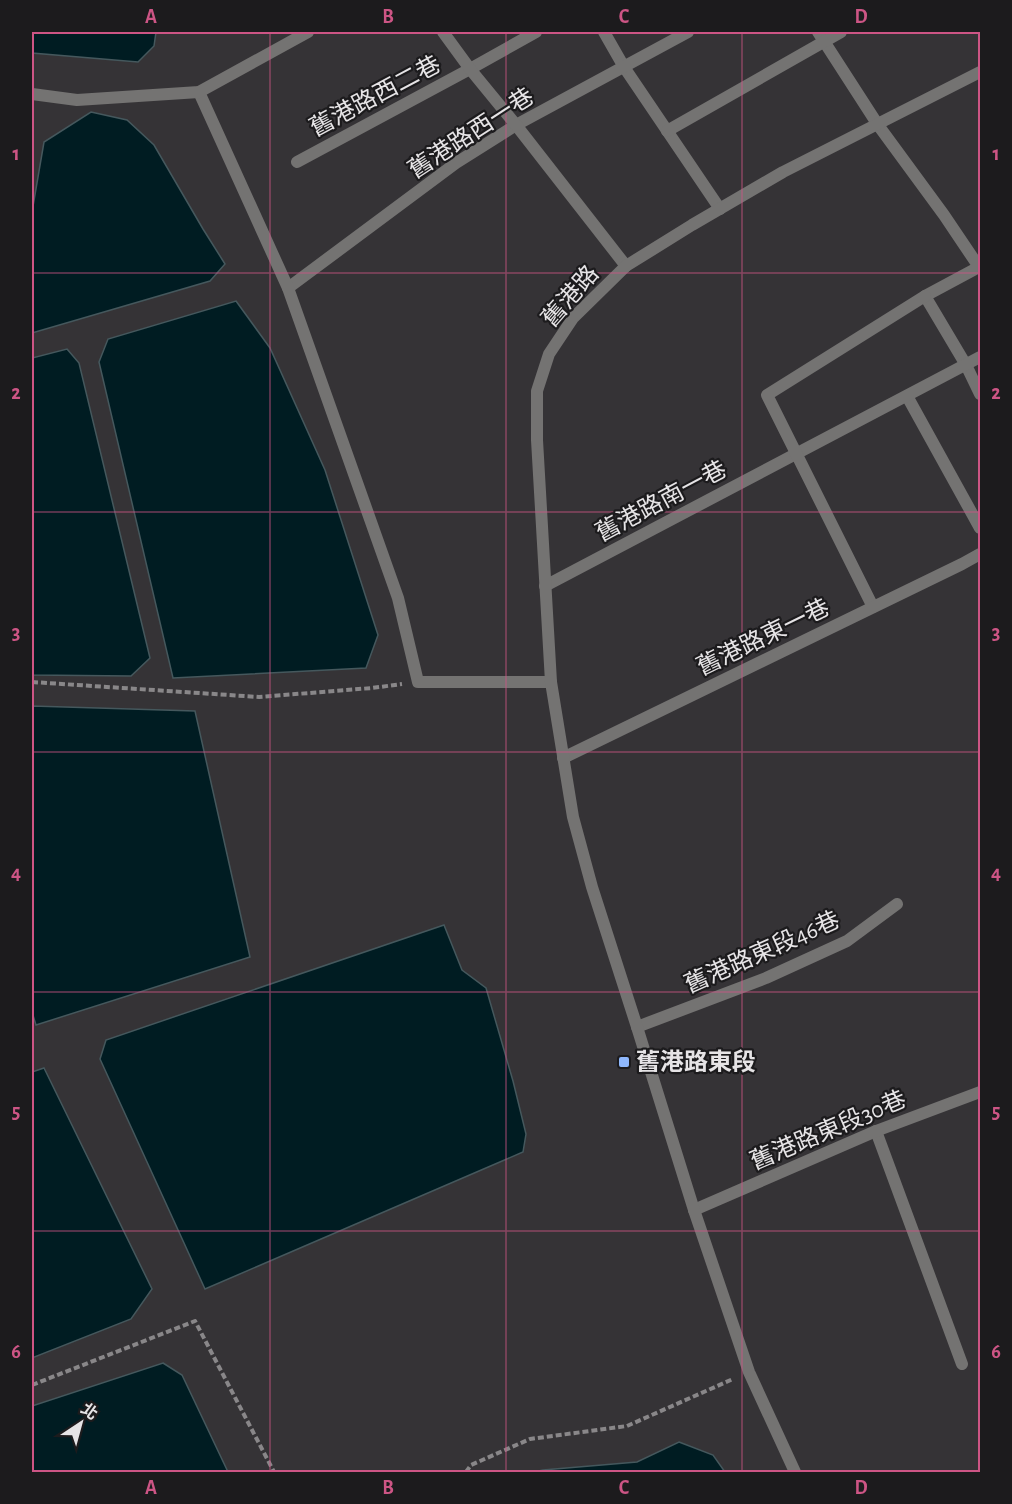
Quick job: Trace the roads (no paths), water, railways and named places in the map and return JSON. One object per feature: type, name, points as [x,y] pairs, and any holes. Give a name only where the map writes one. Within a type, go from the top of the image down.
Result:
[{"type":"street","points":[[32,94],[77,100],[199,92],[308,32]]},
{"type":"street","points":[[443,32],[626,266]]},
{"type":"street","name":"舊港路西二巷","points":[[297,162],[536,32]]},
{"type":"street","points":[[604,32],[624,67],[720,209]]},
{"type":"street","name":"舊港路西一巷","points":[[288,288],[456,163],[516,125],[688,32]]},
{"type":"street","points":[[667,131],[820,36],[841,32]]},
{"type":"street","points":[[820,36],[878,124],[980,268],[925,296],[767,395],[873,607]]},
{"type":"street","name":"舊港路","points":[[563,758],[551,682],[537,441],[537,391],[549,354],[573,318],[626,266],[783,172],[981,72]]},
{"type":"street","points":[[199,92],[288,288],[398,598],[417,682],[551,682]]},
{"type":"street","points":[[925,296],[981,394]]},
{"type":"street","points":[[796,453],[981,357]]},
{"type":"street","points":[[907,396],[981,528]]},
{"type":"street","name":"舊港路南一巷","points":[[545,586],[796,453]]},
{"type":"street","name":"舊港路東一巷","points":[[563,758],[981,554]]},
{"type":"street","points":[[563,758],[573,817],[592,887],[694,1210],[749,1372],[795,1473]]},
{"type":"street","name":"舊港路東段46巷","points":[[637,1027],[766,978],[847,941],[897,904]]},
{"type":"street","name":"舊港路東段30巷","points":[[694,1210],[876,1131],[981,1092]]},
{"type":"street","points":[[876,1131],[962,1364]]},
{"type":"water","points":[[32,32],[156,32],[154,46],[138,62],[32,53]]},
{"type":"water","points":[[91,112],[127,120],[154,145],[225,264],[210,281],[32,333],[32,212],[44,142]]},
{"type":"water","points":[[236,301],[270,348],[325,470],[378,635],[366,668],[173,678],[99,362],[108,339]]},
{"type":"water","points":[[67,349],[79,363],[150,658],[131,676],[32,675],[32,358]]},
{"type":"water","points":[[32,706],[195,711],[250,957],[36,1025],[32,1012]]},
{"type":"water","points":[[444,925],[462,970],[486,988],[526,1134],[523,1152],[205,1289],[100,1059],[106,1040]]},
{"type":"water","points":[[44,1068],[152,1289],[131,1319],[32,1358],[32,1072]]},
{"type":"water","points":[[163,1363],[182,1375],[228,1472],[32,1472],[32,1406]]},
{"type":"water","points":[[679,1442],[713,1455],[725,1472],[534,1472],[637,1462]]},
{"type":"place","name":"舊港路東段","points":[[624,1062]]}]
